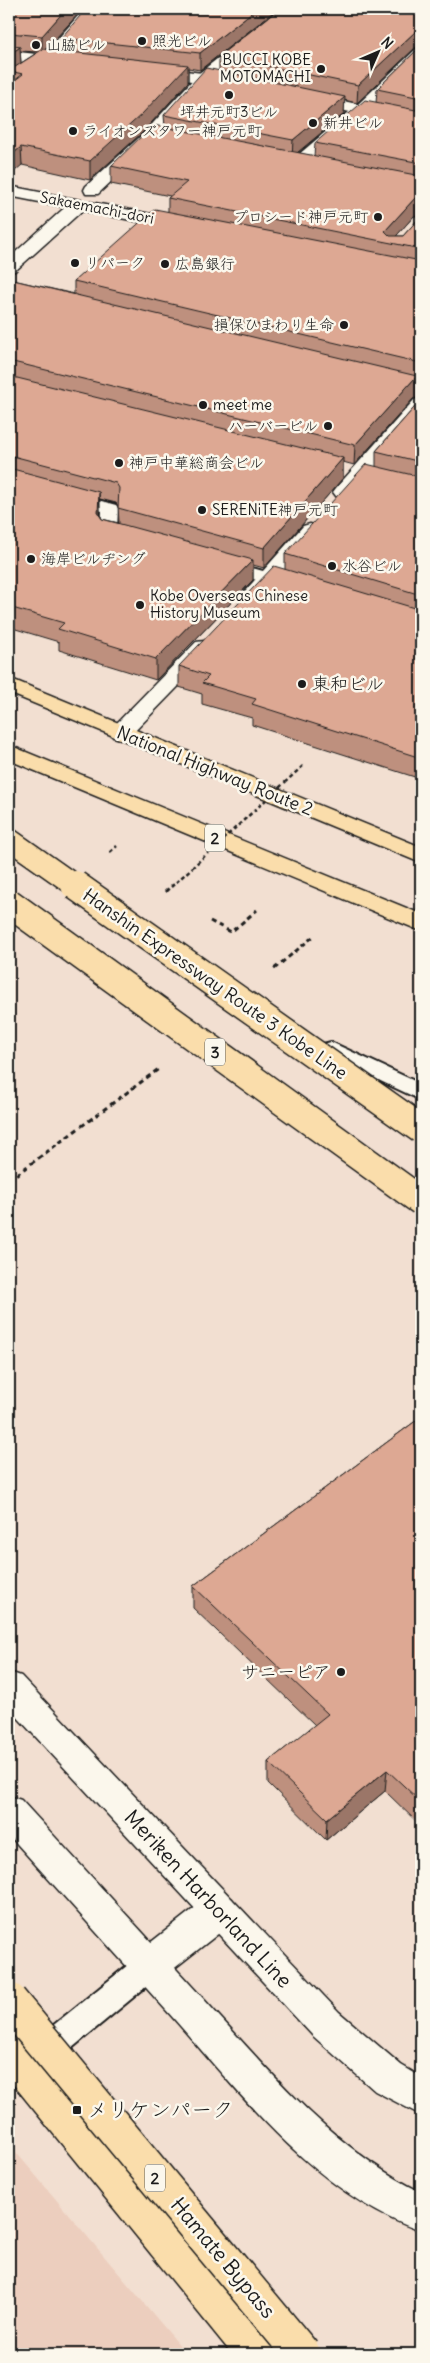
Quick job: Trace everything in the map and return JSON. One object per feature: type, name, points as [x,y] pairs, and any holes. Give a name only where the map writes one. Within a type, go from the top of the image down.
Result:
[{"type":"highway","name":"National Highway Route 2","points":[[9,685],[421,856]]},
{"type":"highway","name":"2","points":[[9,752],[421,923]]},
{"type":"highway","name":"Hanshin Expressway Route 3 Kobe Line","points":[[9,839],[421,1129]]},
{"type":"highway","name":"3","points":[[9,903],[421,1201]]},
{"type":"highway","name":"Hamate Bypass","points":[[9,2001],[303,2354]]},
{"type":"highway","name":"Hamate Bypass","points":[[9,2051],[258,2354]]},
{"type":"street","points":[[24,71],[43,60],[92,9]]},
{"type":"street","points":[[92,190],[150,136],[203,77],[289,9]]},
{"type":"street","points":[[298,164],[362,110],[421,52]]},
{"type":"street","points":[[9,56],[76,64]]},
{"type":"street","points":[[135,70],[203,77],[252,86]]},
{"type":"street","points":[[289,94],[421,123]]},
{"type":"street","points":[[150,136],[168,140]]},
{"type":"street","points":[[279,161],[314,168]]},
{"type":"street","name":"Sakaemachi-dori","points":[[9,191],[200,229]]},
{"type":"street","points":[[9,267],[78,204]]},
{"type":"street","points":[[236,612],[269,577],[358,474],[418,393]]},
{"type":"street","points":[[121,732],[217,632]]},
{"type":"street","name":"Meriken Harborland Line","points":[[9,1686],[326,2024],[388,2078],[421,2097]]},
{"type":"street","points":[[9,1811],[260,2089],[328,2154],[373,2187],[421,2212]]},
{"type":"street","points":[[149,1966],[219,1911]]},
{"type":"lane","points":[[55,493],[110,508],[109,532],[147,543]]},
{"type":"lane","points":[[212,562],[307,589]]},
{"type":"lane","points":[[331,1049],[421,1093]]},
{"type":"lane","points":[[149,1966],[50,2046],[303,2354]]},
{"type":"path","points":[[159,898],[305,764]]},
{"type":"path","points":[[231,932],[257,910]]},
{"type":"shaded area","points":[[9,2144],[187,2354],[9,2354]]},
{"type":"building","points":[[9,9],[66,9],[42,36],[9,33]]},
{"type":"building","points":[[86,9],[256,9],[200,53],[61,38]]},
{"type":"building","points":[[279,9],[421,9],[421,28],[358,85],[219,56]]},
{"type":"building","points":[[9,45],[20,47],[9,55]]},
{"type":"building","points":[[421,46],[421,98],[377,89]]},
{"type":"building","points":[[43,49],[188,65],[142,114],[90,161],[21,147],[9,157],[9,85],[23,74],[9,71]]},
{"type":"building","points":[[206,68],[345,97],[293,140],[164,115]]},
{"type":"building","points":[[365,100],[421,111],[421,163],[315,143]]},
{"type":"building","points":[[153,125],[421,176],[421,197],[415,198],[385,231],[390,236],[403,236],[421,216],[421,249],[168,198],[187,182],[111,166]]},
{"type":"building","points":[[155,209],[421,261],[421,363],[74,281]]},
{"type":"building","points":[[9,279],[421,377],[414,379],[355,445],[9,361]]},
{"type":"building","points":[[9,376],[343,458],[264,548],[118,508],[119,488],[116,483],[9,455]]},
{"type":"building","points":[[421,400],[421,462],[376,451]]},
{"type":"building","points":[[366,464],[421,477],[421,595],[285,554]]},
{"type":"building","points":[[9,468],[99,492],[98,513],[102,519],[253,560],[156,659],[58,629],[64,623],[9,607]]},
{"type":"building","name":"東和ビル","points":[[274,566],[421,610],[421,758],[252,704],[256,699],[202,683],[209,676],[179,666]]},
{"type":"building","name":"サニーピア","points":[[421,1417],[421,1802],[387,1770],[327,1819],[268,1762],[328,1714],[193,1586]]},
{"type":"place","name":"照光ビル","points":[[142,41]]},
{"type":"place","name":"山脇ビル","points":[[36,45]]},
{"type":"place","name":"BUCCI KOBE MOTOMACHI","points":[[321,69]]},
{"type":"place","name":"坪井元町3ビル","points":[[229,95]]},
{"type":"place","name":"新井ビル","points":[[313,123]]},
{"type":"place","name":"ライオンズタワー神戸元町","points":[[73,131]]},
{"type":"place","name":"プロシード神戸元町","points":[[378,217]]},
{"type":"place","name":"リパーク","points":[[75,263]]},
{"type":"place","name":"広島銀行","points":[[165,264]]},
{"type":"place","name":"損保ひまわり生命","points":[[344,325]]},
{"type":"place","name":"meet me","points":[[203,405]]},
{"type":"place","name":"ハーバービル","points":[[328,426]]},
{"type":"place","name":"神戸中華総商会ビル","points":[[119,463]]},
{"type":"place","name":"SERENiTE神戸元町","points":[[202,510]]},
{"type":"place","name":"海岸ビルヂング","points":[[31,559]]},
{"type":"place","name":"水谷ビル","points":[[332,566]]},
{"type":"place","name":"Kobe Overseas Chinese History Museum","points":[[140,605]]},
{"type":"place","name":"東和ビル","points":[[302,684]]},
{"type":"place","name":"サニーピア","points":[[341,1672]]},
{"type":"place","name":"メリケンパーク","points":[[77,2110]]}]
